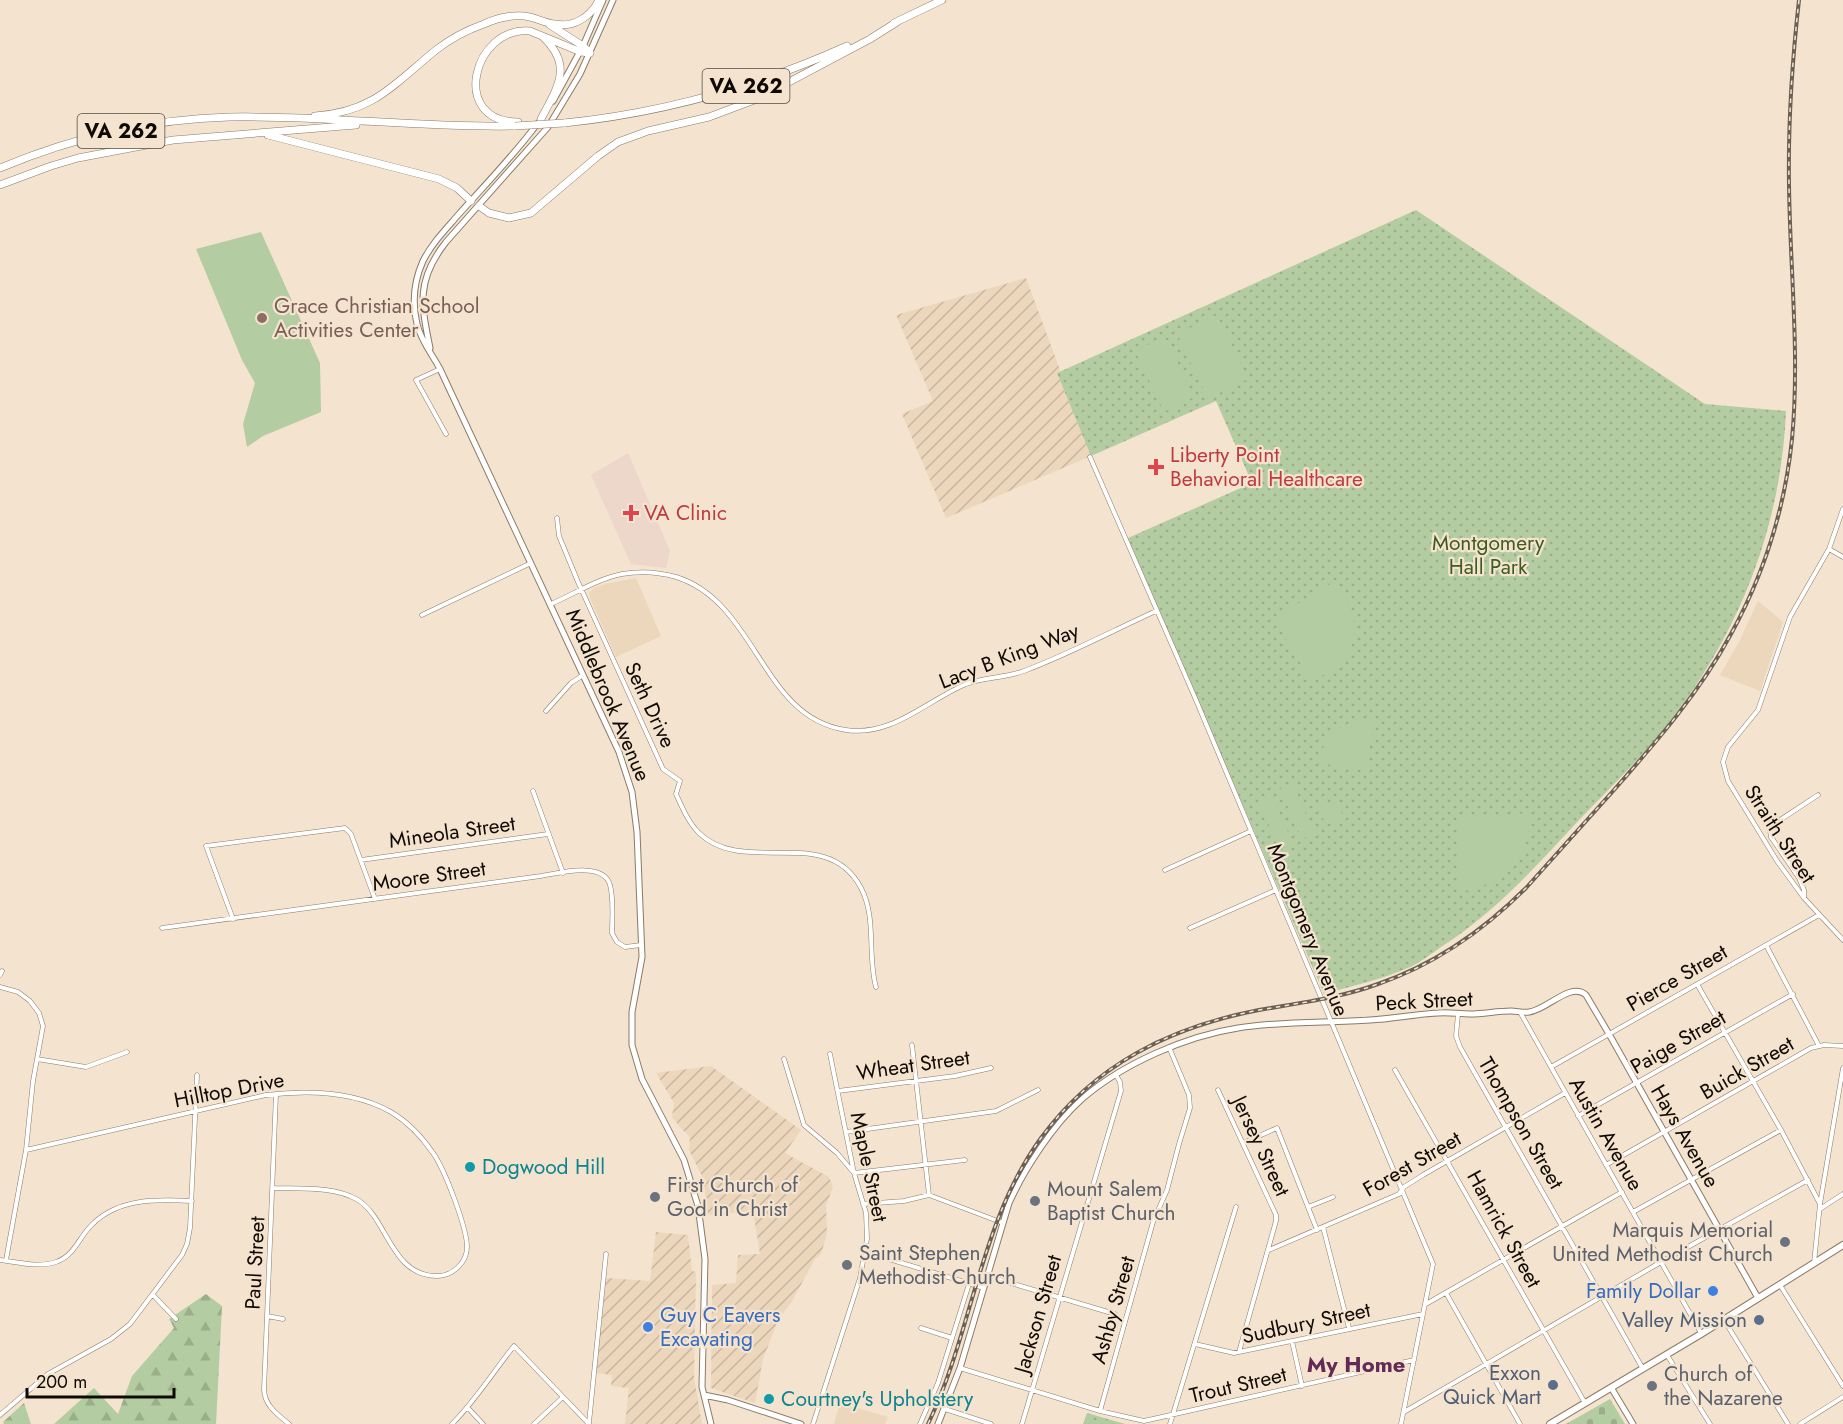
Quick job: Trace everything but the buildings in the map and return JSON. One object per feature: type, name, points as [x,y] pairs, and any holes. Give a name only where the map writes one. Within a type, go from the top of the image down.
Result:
[{"type":"highway","points":[[246,117],[287,114],[326,115],[350,109],[383,94],[404,79],[436,50],[475,28],[499,18],[512,16],[532,17],[563,25],[573,23],[586,17],[601,0]]},
{"type":"highway","name":"VA 262","points":[[0,168],[51,149],[125,130],[196,119],[246,117],[459,127],[564,123],[661,109],[741,88],[800,66],[942,0]]},
{"type":"highway","points":[[546,22],[582,49]]},
{"type":"highway","points":[[479,206],[489,213],[509,218],[531,213],[618,142],[648,130],[709,117],[757,99],[870,39],[897,22]]},
{"type":"highway","points":[[517,124],[487,114],[476,96],[476,77],[482,60],[498,39],[521,30],[590,53]]},
{"type":"highway","points":[[541,36],[558,55],[561,71],[559,83],[541,119]]},
{"type":"highway","name":"VA 262","points":[[0,185],[78,158],[173,140],[232,133],[287,132],[380,123]]},
{"type":"highway","points":[[232,133],[278,137],[433,177],[448,183],[471,201]]},
{"type":"main road","name":"Middlebrook Avenue","points":[[601,0],[582,49],[562,88],[541,119],[519,148],[432,245],[417,277],[414,295],[415,314],[421,339],[440,369],[532,563],[623,761],[632,792],[637,832],[641,945],[641,966],[632,1016],[632,1045],[642,1079],[684,1160],[701,1216],[705,1259],[704,1395],[711,1424]]},
{"type":"main road","name":"Middlebrook Avenue","points":[[430,350],[422,309],[423,291],[428,274],[440,250],[512,170],[557,113],[590,53],[613,0]]},
{"type":"main road","points":[[471,201],[479,206]]},
{"type":"main road","name":"Peck Street","points":[[938,1424],[960,1368],[1003,1223],[1016,1188],[1053,1132],[1082,1099],[1116,1075],[1169,1047],[1237,1028],[1397,1019],[1439,1012],[1458,1014],[1531,1012],[1571,991],[1582,991]]},
{"type":"main road","name":"Hays Avenue","points":[[1582,991],[1609,1034],[1758,1298]]},
{"type":"main road","points":[[1550,1424],[1668,1355],[1843,1245]]},
{"type":"main road","points":[[1612,1389],[1633,1424]]},
{"type":"main road","points":[[704,1395],[728,1400],[801,1424]]},
{"type":"street","points":[[440,369],[416,380],[446,434]]},
{"type":"street","name":"Montgomery Avenue","points":[[1090,457],[1251,831],[1433,1264],[1401,1424]]},
{"type":"street","points":[[1843,509],[1829,549],[1843,557]]},
{"type":"street","name":"Seth Drive","points":[[558,518],[560,536],[581,590],[663,769],[680,781],[676,794],[694,827],[711,842],[727,850],[740,853],[815,855],[831,860],[850,873],[868,905],[872,975],[876,987]]},
{"type":"street","name":"Straith Street","points":[[1829,549],[1793,611],[1758,710],[1728,747],[1723,758],[1723,767],[1728,781],[1756,829],[1804,898],[1843,940]]},
{"type":"street","points":[[422,615],[532,563]]},
{"type":"street","name":"Lacy B King Way","points":[[551,604],[615,576],[643,572],[671,576],[694,585],[713,597],[731,615],[795,705],[822,724],[836,729],[858,731],[891,725],[968,684],[1027,669],[1156,611]]},
{"type":"street","points":[[546,711],[571,684],[584,675]]},
{"type":"street","points":[[533,791],[563,873]]},
{"type":"street","points":[[1804,898],[1802,886],[1771,837],[1770,831],[1777,822],[1818,795]]},
{"type":"street","points":[[233,919],[206,846],[343,827],[349,830],[375,899]]},
{"type":"street","points":[[1165,870],[1251,831]]},
{"type":"street","name":"Mineola Street","points":[[361,860],[548,834]]},
{"type":"street","name":"Moore Street","points":[[162,928],[563,873],[593,871],[605,876],[611,886],[613,937],[623,946],[641,945]]},
{"type":"street","points":[[1190,927],[1276,890]]},
{"type":"street","name":"Pierce Street","points":[[1551,1067],[1819,915]]},
{"type":"street","points":[[1766,945],[1819,1046]]},
{"type":"street","points":[[1697,984],[1820,1204]]},
{"type":"street","points":[[0,987],[24,996],[39,1013],[43,1032],[37,1059],[26,1150],[3,1260],[36,1264],[54,1263],[71,1253],[96,1221],[119,1208],[150,1200],[192,1201]]},
{"type":"street","name":"Paige Street","points":[[1578,1116],[1793,994]]},
{"type":"street","name":"Austin Avenue","points":[[1520,1011],[1701,1334]]},
{"type":"street","name":"Thompson Street","points":[[1458,1014],[1456,1035],[1460,1047],[1643,1369]]},
{"type":"street","points":[[912,1045],[929,1196]]},
{"type":"street","name":"Buick Street","points":[[1606,1165],[1811,1048],[1843,1046]]},
{"type":"street","name":"Ashby Street","points":[[1100,1410],[1151,1230],[1167,1190],[1190,1108],[1189,1095],[1169,1047]]},
{"type":"street","points":[[37,1059],[86,1067],[127,1052]]},
{"type":"street","name":"Maple Street","points":[[813,1424],[860,1278],[866,1252],[867,1230],[863,1204],[854,1173],[830,1054]]},
{"type":"street","points":[[784,1059],[804,1125],[854,1173],[965,1160]]},
{"type":"street","name":"Wheat Street","points":[[838,1091],[955,1076],[992,1068]]},
{"type":"street","points":[[1814,1263],[1820,1204],[1843,1068]]},
{"type":"street","name":"Hamrick Street","points":[[1395,1070],[1586,1403]]},
{"type":"street","points":[[0,1415],[31,1387],[56,1369],[116,1336],[135,1318],[185,1250],[189,1237],[192,1201],[197,1075]]},
{"type":"street","name":"Jackson Street","points":[[1022,1424],[1121,1091],[1116,1075]]},
{"type":"street","points":[[846,1132],[999,1110],[1038,1090]]},
{"type":"street","name":"Jersey Street","points":[[1218,1090],[1276,1215],[1269,1250],[1239,1352]]},
{"type":"street","name":"Hilltop Drive","points":[[26,1150],[276,1094],[309,1093],[356,1098],[386,1109],[410,1126],[428,1146],[442,1169],[458,1212],[467,1244],[465,1256],[458,1268],[448,1274],[437,1276],[424,1273],[409,1265],[398,1255],[388,1243],[373,1214],[357,1199],[338,1192],[273,1188]]},
{"type":"street","name":"Forest Street","points":[[1269,1250],[1399,1194],[1404,1187],[1565,1093]]},
{"type":"street","name":"Paul Street","points":[[276,1094],[264,1395],[270,1408],[289,1424]]},
{"type":"street","points":[[1243,1143],[1277,1128],[1317,1230]]},
{"type":"street","points":[[1633,1212],[1780,1130]]},
{"type":"street","points":[[1403,1412],[1661,1262],[1808,1180]]},
{"type":"street","points":[[1426,1304],[1622,1192]]},
{"type":"street","points":[[1820,1209],[1843,1194]]},
{"type":"street","points":[[863,1204],[904,1201],[929,1196],[1003,1223]]},
{"type":"street","points":[[1308,1207],[1332,1197]]},
{"type":"street","points":[[1170,1424],[1236,1208]]},
{"type":"street","points":[[1323,1227],[1349,1328]]},
{"type":"street","points":[[866,1252],[984,1288]]},
{"type":"street","points":[[589,1424],[606,1254]]},
{"type":"street","points":[[987,1276],[1115,1314]]},
{"type":"street","points":[[920,1424],[938,1383],[969,1284]]},
{"type":"street","points":[[1780,1284],[1843,1386]]},
{"type":"street","points":[[1446,1293],[1520,1424]]},
{"type":"street","points":[[153,1295],[176,1319]]},
{"type":"street","name":"Sudbury Street","points":[[1195,1344],[1230,1354],[1423,1314]]},
{"type":"street","points":[[267,1316],[283,1319]]},
{"type":"street","points":[[1724,1320],[1788,1424]]},
{"type":"street","points":[[921,1328],[952,1338]]},
{"type":"street","points":[[1292,1341],[1302,1386]]},
{"type":"street","points":[[452,1424],[468,1408],[514,1346],[589,1424]]},
{"type":"street","points":[[1668,1355],[1710,1424]]},
{"type":"street","name":"Trout Street","points":[[960,1368],[1144,1421],[1413,1360]]},
{"type":"street","points":[[534,1424],[563,1397]]},
{"type":"street","points":[[1800,1424],[1843,1397]]},
{"type":"street","points":[[468,1408],[483,1424]]},
{"type":"street","points":[[945,1409],[991,1424]]},
{"type":"shaded area","points":[[1026,278],[1060,370],[1057,373],[1091,456],[946,518],[902,414],[933,401],[896,315]]},
{"type":"shaded area","name":"VA Clinic","points":[[628,453],[670,551],[666,568],[631,564],[591,475]]},
{"type":"shaded area","points":[[636,578],[661,636],[616,657],[589,593],[594,588],[605,584]]},
{"type":"shaded area","points":[[1758,601],[1783,622],[1760,691],[1720,675],[1739,642]]},
{"type":"shaded area","points":[[711,1066],[801,1130],[785,1153],[829,1177],[833,1187],[826,1205],[827,1234],[821,1254],[815,1259],[791,1303],[779,1318],[763,1359],[755,1403],[711,1388],[712,1285],[736,1283],[738,1255],[760,1254],[753,1211],[708,1215],[703,1178],[689,1150],[690,1137],[672,1117],[674,1103],[656,1073]]},
{"type":"shaded area","name":"Guy C Eavers Excavating","points":[[656,1232],[688,1235],[692,1271],[696,1272],[694,1378],[702,1424],[625,1424],[629,1388],[611,1386],[612,1375],[596,1373],[606,1278],[650,1281]]},
{"type":"shaded area","points":[[840,1403],[888,1417],[885,1424],[834,1424]]},
{"type":"green space","name":"Montgomery Hall Park","points":[[1416,210],[1705,404],[1786,411],[1782,455],[1765,539],[1734,618],[1691,693],[1655,740],[1515,887],[1480,919],[1410,967],[1379,979],[1324,994],[1128,538],[1252,483],[1216,401],[1091,456],[1057,373]]},
{"type":"green space","name":"Grace Christian School Activities Center","points":[[261,232],[320,363],[321,412],[263,436],[247,447],[243,424],[255,383],[242,360],[196,249]]},
{"type":"green space","points":[[1217,315],[1248,379],[1208,399],[1177,334]]},
{"type":"green space","points":[[1165,337],[1194,397],[1164,412],[1135,351]]},
{"type":"green space","points":[[1335,581],[1352,612],[1353,639],[1349,651],[1340,662],[1311,682],[1274,618]]},
{"type":"green space","points":[[1365,721],[1374,722],[1366,771],[1319,763],[1324,746],[1334,733],[1340,728]]},
{"type":"green space","points":[[1293,784],[1314,833],[1302,839],[1280,789]]},
{"type":"green space","points":[[1271,794],[1293,843],[1280,849],[1257,799]]},
{"type":"green space","points":[[1335,800],[1344,818],[1326,825],[1318,808]]},
{"type":"green space","points":[[1530,813],[1525,844],[1512,868],[1490,883],[1459,892],[1458,818]]},
{"type":"green space","points":[[206,1294],[222,1306],[216,1424],[54,1424],[94,1388],[118,1414],[132,1376],[174,1328],[169,1319]]},
{"type":"green space","points":[[1610,1399],[1625,1424],[1566,1424]]},
{"type":"green space","points":[[24,1403],[31,1424],[4,1424],[3,1422]]},
{"type":"green space","points":[[1087,1413],[1125,1424],[1083,1424]]},
{"type":"railway","points":[[928,1424],[956,1352],[990,1241],[1004,1205],[1020,1171],[1041,1138],[1085,1089],[1111,1069],[1166,1038],[1227,1017],[1364,989],[1420,967],[1458,945],[1510,904],[1537,876],[1662,734],[1692,696],[1719,655],[1743,611],[1763,564],[1778,515],[1789,465],[1795,376],[1789,139],[1792,69],[1799,0]]},
{"type":"place","name":"Grace Christian School Activities Center","points":[[262,318]]},
{"type":"place","name":"Liberty Point Behavioral Healthcare","points":[[1156,467]]},
{"type":"place","name":"VA Clinic","points":[[631,513]]},
{"type":"place","name":"Dogwood Hill","points":[[470,1167]]},
{"type":"place","name":"First Church of God in Christ","points":[[655,1197]]},
{"type":"place","name":"Mount Salem Baptist Church","points":[[1035,1201]]},
{"type":"place","name":"Marquis Memorial United Methodist Church","points":[[1785,1242]]},
{"type":"place","name":"Saint Stephen Methodist Church","points":[[847,1265]]},
{"type":"place","name":"Family Dollar","points":[[1713,1291]]},
{"type":"place","name":"Valley Mission","points":[[1759,1320]]},
{"type":"place","name":"Guy C Eavers Excavating","points":[[648,1327]]},
{"type":"place","name":"Exxon Quick Mart","points":[[1553,1385]]},
{"type":"place","name":"Church of the Nazarene","points":[[1652,1386]]},
{"type":"place","name":"Courtney's Upholstery","points":[[769,1399]]},
{"type":"district","name":"My Home","points":[[1356,1364]]}]
